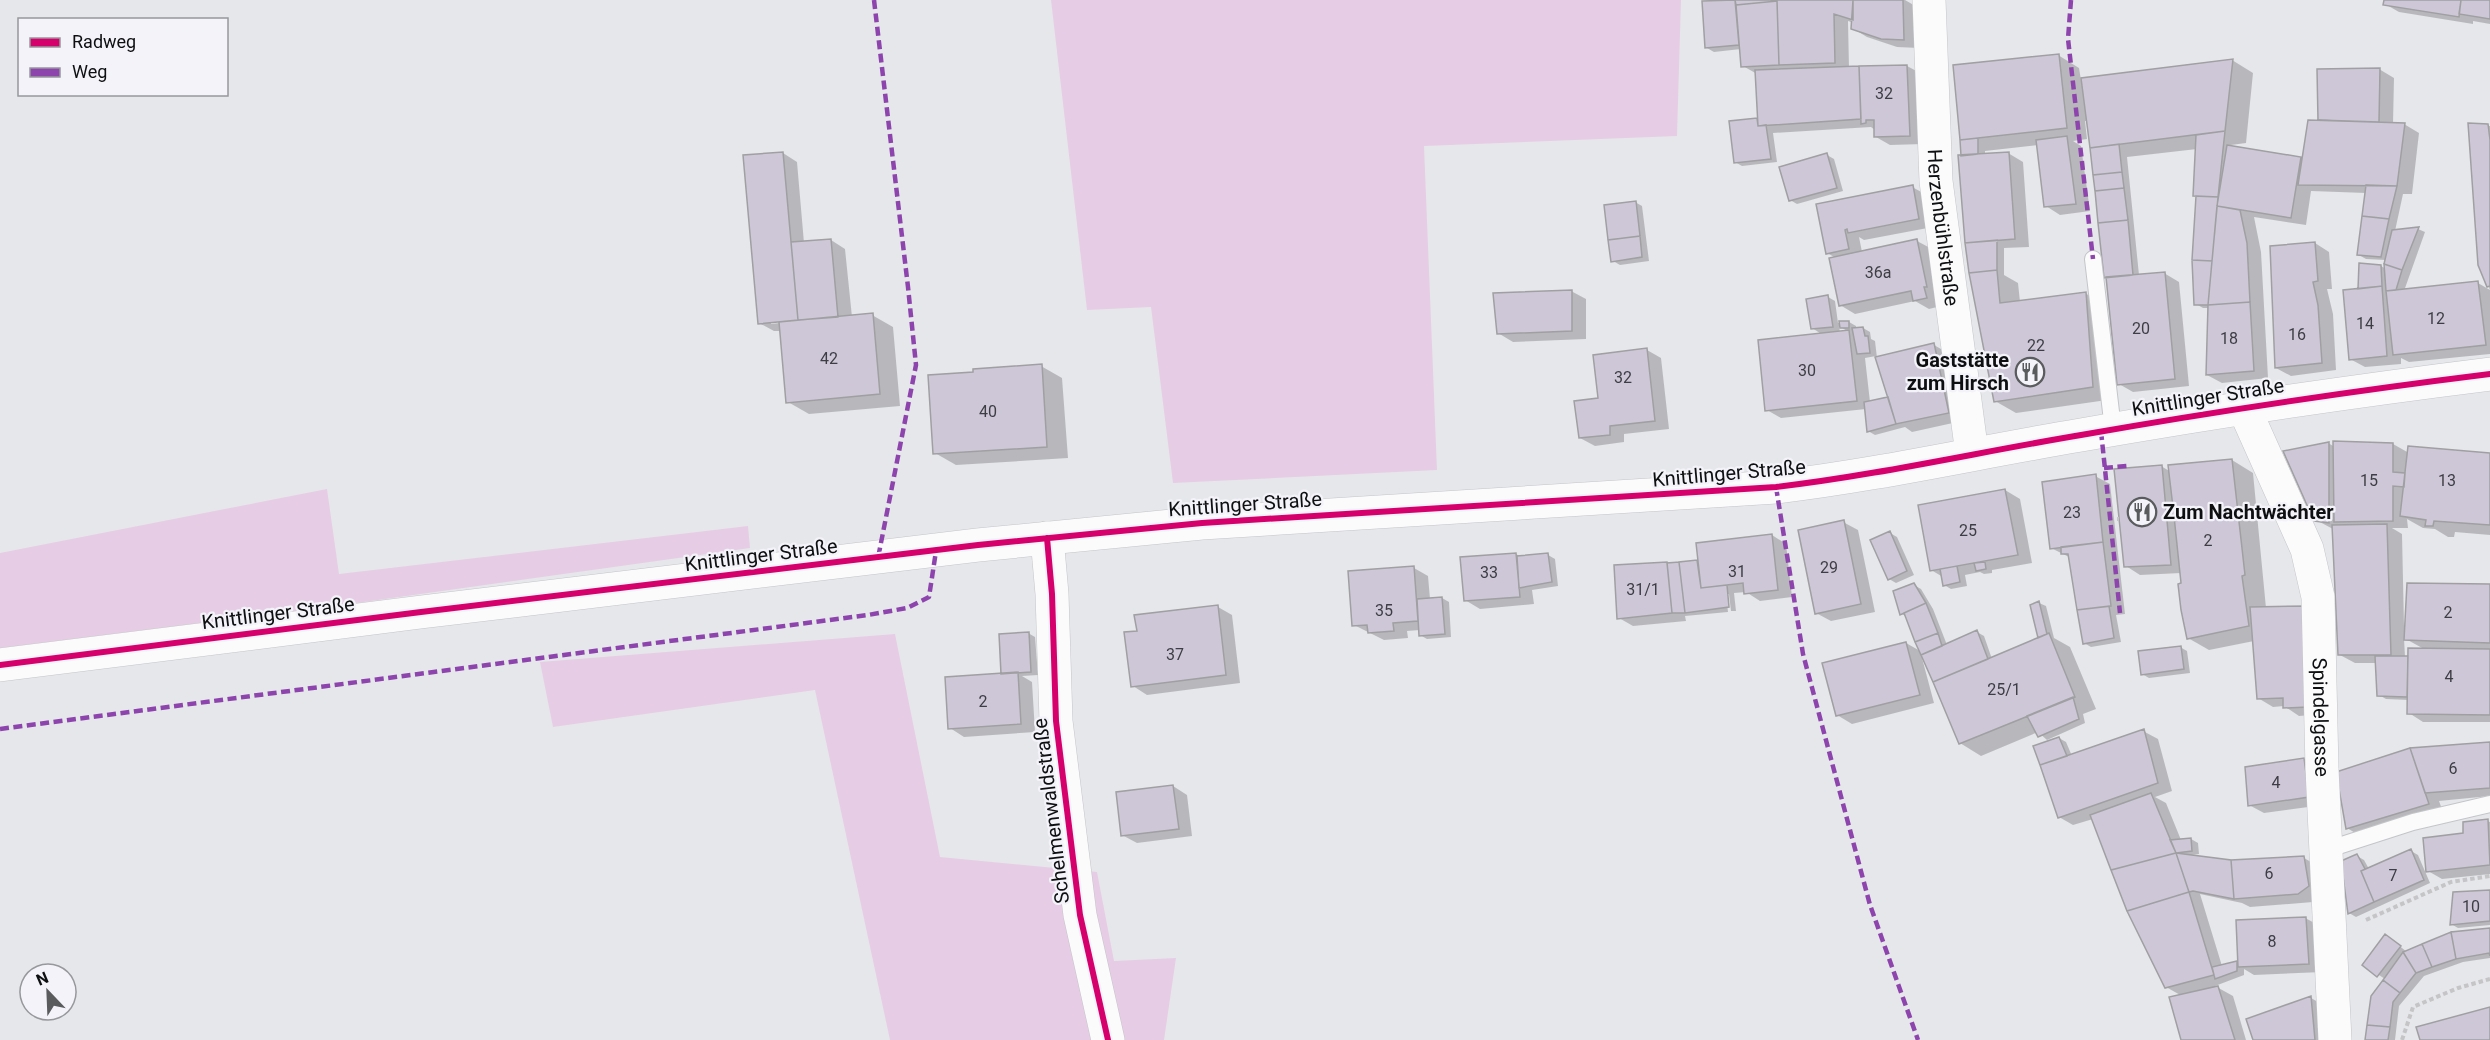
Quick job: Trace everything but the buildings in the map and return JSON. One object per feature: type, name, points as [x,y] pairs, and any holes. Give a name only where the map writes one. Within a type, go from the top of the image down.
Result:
[{"type":"street","name":"Herzenbühlstraße","points":[[1929,0],[1936,181],[1972,454]]},
{"type":"street","name":"Knittlinger Straße","points":[[0,665],[444,609],[1202,522],[1776,487],[1827,481],[2113,429],[2244,408],[2373,388],[2490,374]]},
{"type":"street","name":"Spindelgasse","points":[[2244,408],[2307,549],[2314,573],[2320,620],[2322,769],[2335,1040]]},
{"type":"street","name":"Schelmenwaldstraße","points":[[1047,538],[1052,594],[1056,721],[1080,915],[1108,1040]]},
{"type":"lane","points":[[2093,259],[2113,429]]},
{"type":"lane","points":[[2326,850],[2413,822],[2490,804]]},
{"type":"path","points":[[2330,936],[2451,882],[2489,874]]},
{"type":"path","points":[[2402,1040],[2413,1007],[2458,988],[2490,979]]},
{"type":"shaded area","points":[[1051,0],[1681,0],[1677,136],[1424,146],[1437,470],[1173,483],[1151,307],[1087,310]]},
{"type":"shaded area","points":[[327,489],[339,574],[748,526],[750,548],[335,606],[0,648],[0,553]]},
{"type":"shaded area","points":[[895,634],[940,857],[1097,872],[1114,961],[1176,958],[1164,1040],[890,1040],[815,690],[553,727],[540,662]]},
{"type":"marked path","points":[[874,0],[916,365],[878,558]]},
{"type":"marked path","points":[[2071,0],[2068,39],[2093,259]]},
{"type":"marked path","points":[[2101,431],[2120,613]]},
{"type":"marked path","points":[[2104,468],[2127,466]]},
{"type":"marked path","points":[[1776,487],[1803,654],[1870,905],[1918,1040]]},
{"type":"marked path","points":[[0,729],[907,608],[929,597],[936,551]]},
{"type":"cycle path","points":[[0,665],[978,545],[1202,523],[1776,487],[1928,463],[2132,426],[2336,394],[2490,374]]},
{"type":"cycle path","points":[[1047,538],[1052,594],[1056,721],[1080,915],[1108,1040]]},
{"type":"place","name":"Gaststätte zum Hirsch","points":[[2030,372]]},
{"type":"place","name":"Zum Nachtwächter","points":[[2142,512]]}]
